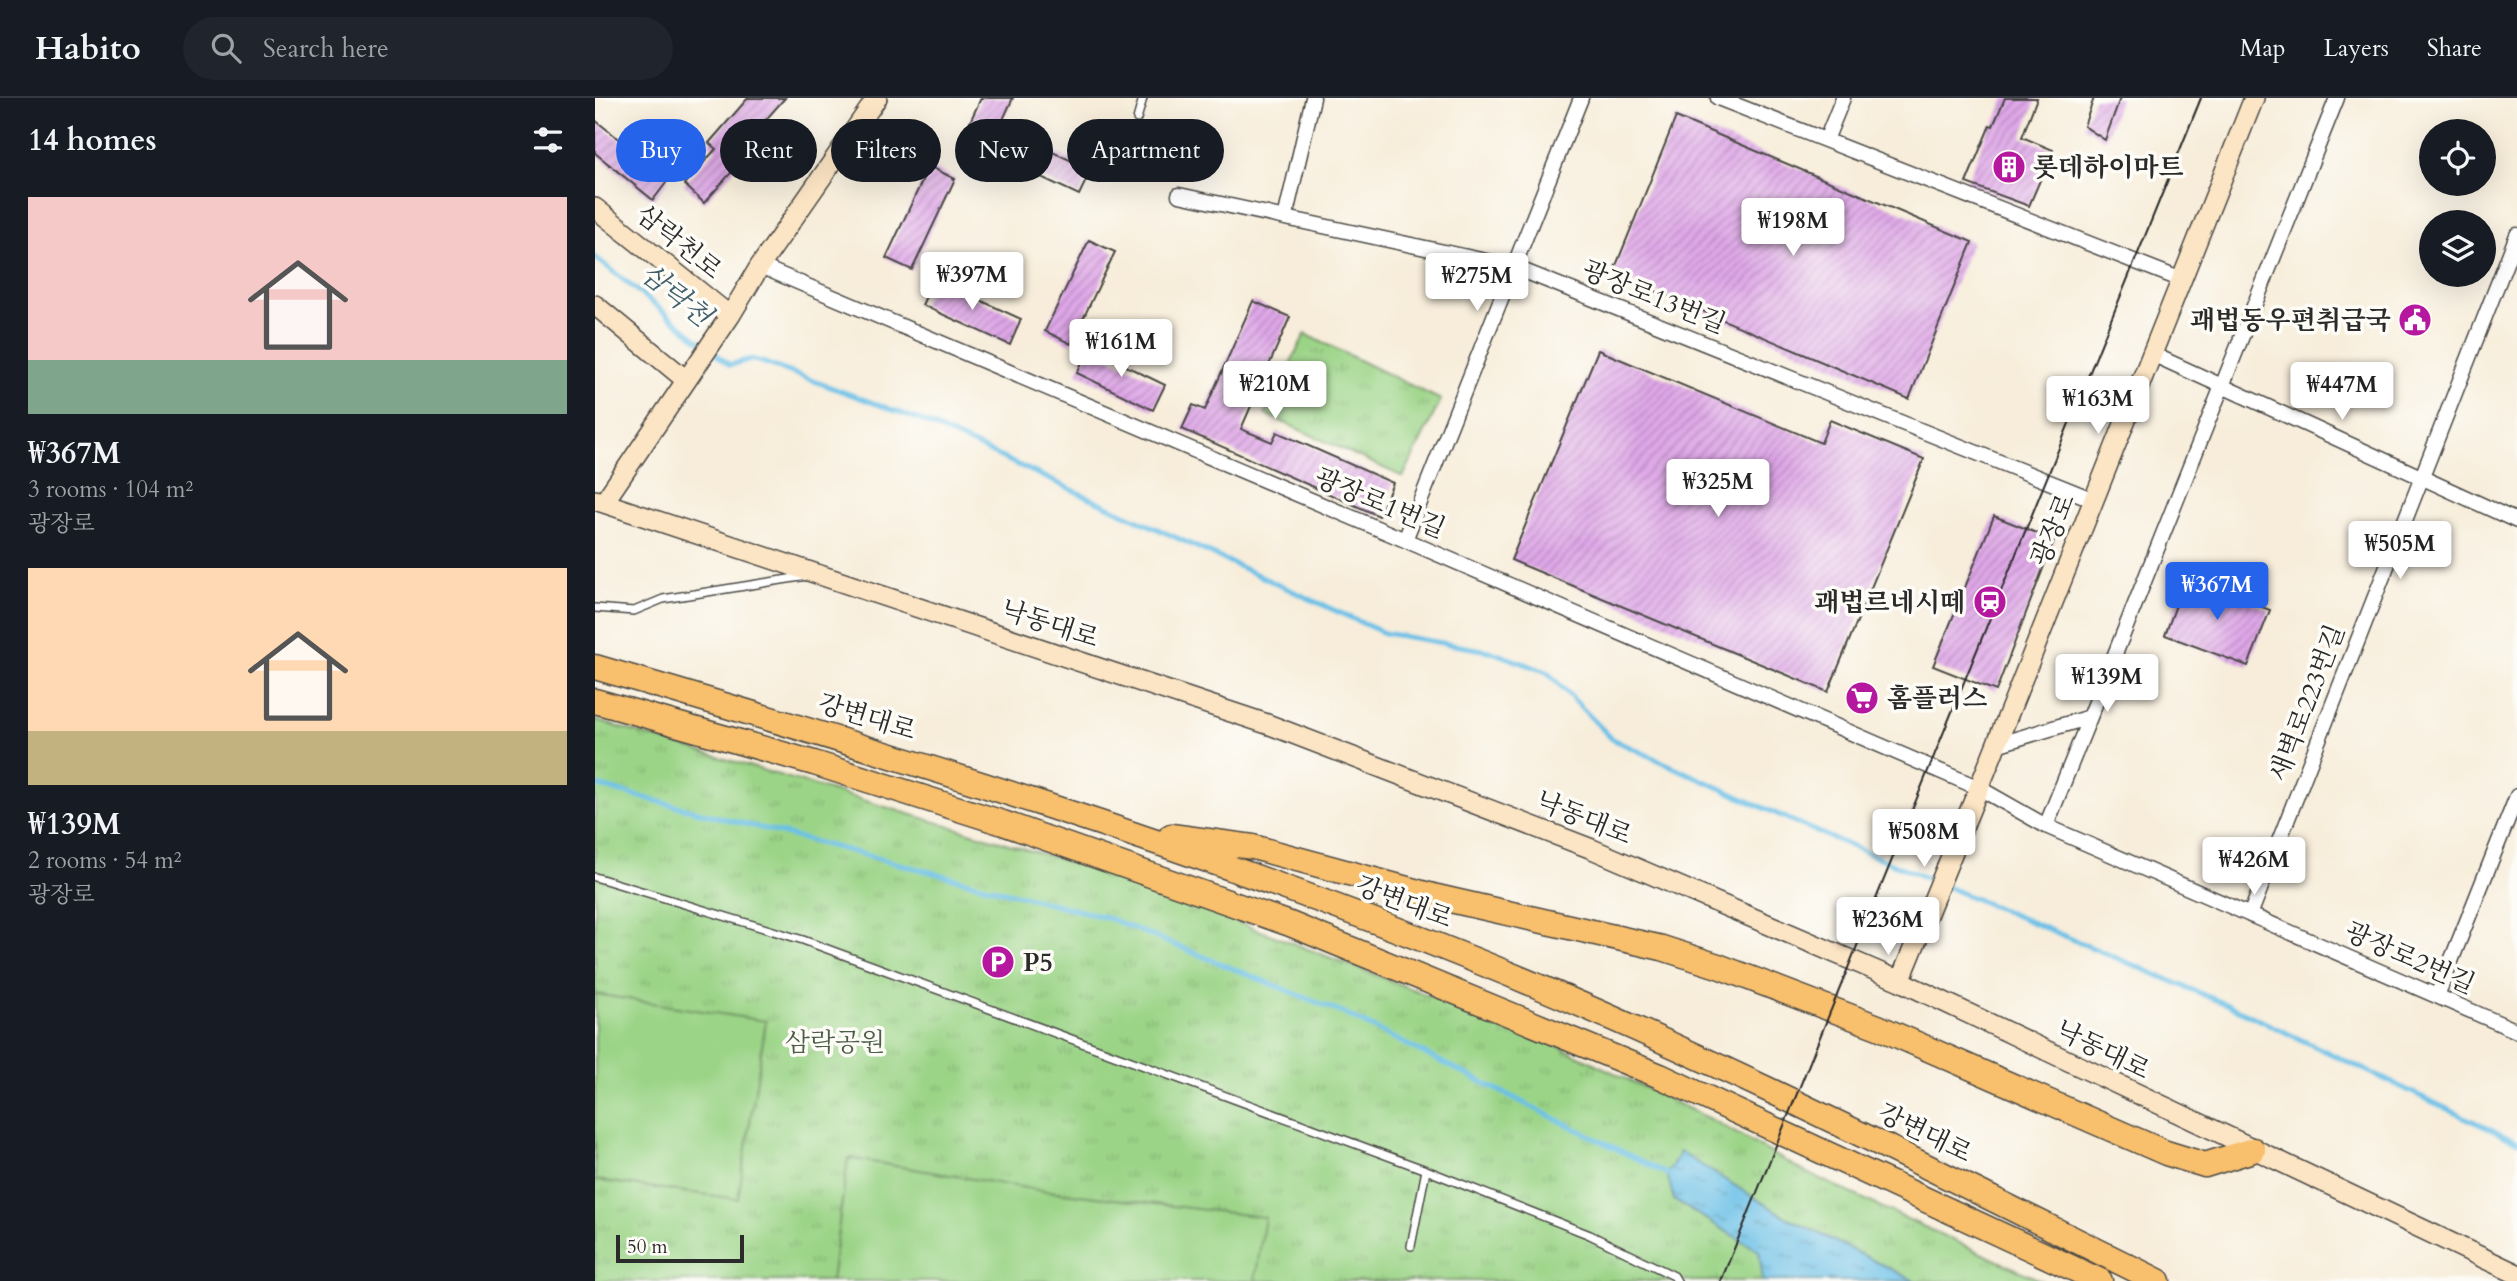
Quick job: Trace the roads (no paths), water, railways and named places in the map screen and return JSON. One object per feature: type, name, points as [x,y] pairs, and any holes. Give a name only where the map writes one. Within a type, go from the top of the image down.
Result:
[{"type":"highway","name":"강변대로","points":[[595,667],[1071,812],[1227,865],[1476,961],[1766,1087],[2158,1281]]},
{"type":"highway","points":[[595,701],[814,763],[1003,823],[1290,924],[1647,1070],[2100,1281]]},
{"type":"highway","points":[[1003,823],[1113,828],[1253,847],[1437,897],[1662,948],[1718,965],[1878,1027],[2166,1153],[2205,1165],[2253,1150]]},
{"type":"main road","points":[[599,501],[702,357],[760,266],[877,98]]},
{"type":"main road","name":"광장로","points":[[1900,981],[2254,98]]},
{"type":"main road","name":"삼락천로","points":[[595,208],[730,316]]},
{"type":"main road","points":[[595,305],[686,380]]},
{"type":"main road","name":"낙동대로","points":[[599,501],[1271,725],[1592,849],[1900,981],[2517,1274]]},
{"type":"street","points":[[1285,218],[1313,98]]},
{"type":"street","points":[[1405,540],[1581,98]]},
{"type":"street","points":[[1718,98],[2182,280]]},
{"type":"street","points":[[1826,141],[1843,98]]},
{"type":"street","points":[[2046,826],[2337,98]]},
{"type":"street","name":"광장로13번길","points":[[1179,195],[1514,267],[2094,500]]},
{"type":"street","name":"새벽로223번길","points":[[2250,915],[2517,235]]},
{"type":"street","name":"광장로1번길","points":[[760,266],[1405,540],[1976,797]]},
{"type":"street","points":[[2152,354],[2517,521]]},
{"type":"street","points":[[1996,745],[2090,717]]},
{"type":"street","points":[[2437,996],[2517,796]]},
{"type":"street","name":"광장로2번길","points":[[1976,797],[2517,1031]]},
{"type":"lane","points":[[1137,119],[1143,98]]},
{"type":"lane","points":[[595,608],[634,611],[663,599],[818,574]]},
{"type":"lane","points":[[595,877],[803,940],[1426,1170],[1590,1235],[1674,1279]]},
{"type":"lane","points":[[1411,1246],[1426,1170]]},
{"type":"water","points":[[1680,1152],[1788,1218],[1915,1281],[1763,1281],[1759,1251],[1674,1200],[1667,1174]]},
{"type":"waterway","name":"삼락천","points":[[595,257],[730,365],[751,359],[765,363],[920,420],[1384,633],[1489,651],[1547,672],[1612,739],[1808,828],[1936,882]]},
{"type":"waterway","points":[[595,785],[1108,918],[1343,1013],[1667,1174]]},
{"type":"waterway","points":[[1945,886],[2226,1004],[2517,1142]]},
{"type":"tram line","points":[[1721,1281],[2201,98]]},
{"type":"place","name":"롯데하이마트","points":[[2009,167]]},
{"type":"place","name":"괘법동우편취급국","points":[[2415,320]]},
{"type":"place","name":"괘법르네시떼","points":[[1990,602]]},
{"type":"place","name":"홈플러스","points":[[1862,698]]},
{"type":"place","name":"P5","points":[[998,962]]},
{"type":"park label","name":"삼락공원","points":[[835,1042]]}]
